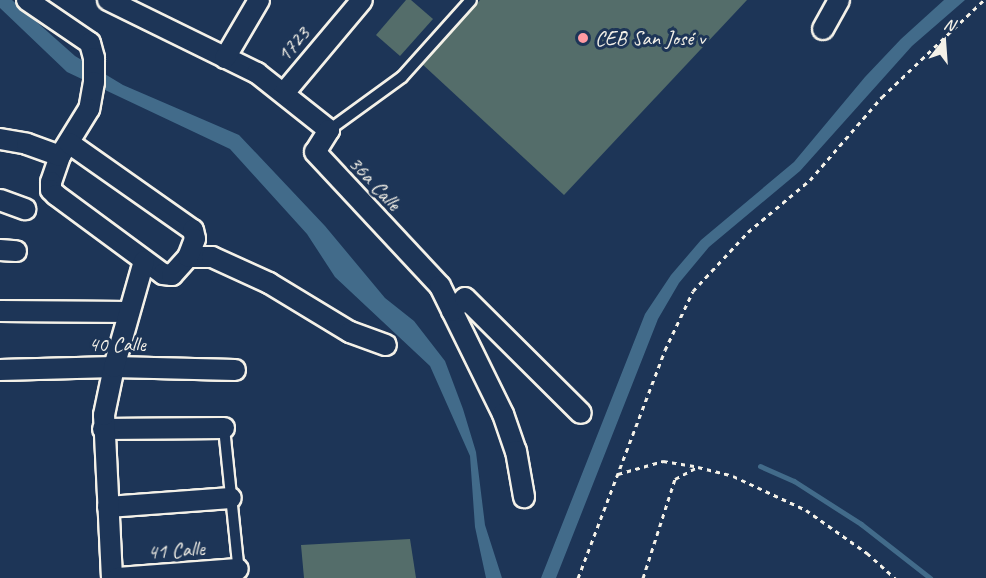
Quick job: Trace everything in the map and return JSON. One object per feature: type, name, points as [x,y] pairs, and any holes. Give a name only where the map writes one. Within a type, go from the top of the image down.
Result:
[{"type":"street","points":[[0,139],[64,149],[193,230],[195,239],[188,257],[172,275],[163,274],[51,190],[51,183],[64,149],[89,109],[94,82],[94,58],[90,43],[27,0]]},
{"type":"street","points":[[108,0],[135,7],[225,58],[257,73],[328,130]]},
{"type":"street","points":[[225,58],[259,0]]},
{"type":"street","name":"1723","points":[[284,93],[362,0]]},
{"type":"street","points":[[823,29],[839,0]]},
{"type":"street","name":"36a Calle","points":[[328,130],[315,152],[440,286],[502,414],[516,451],[524,497]]},
{"type":"street","points":[[0,200],[25,209]]},
{"type":"street","points":[[188,257],[212,257],[269,283],[350,332],[386,345]]},
{"type":"street","points":[[112,578],[103,429],[114,367],[144,261]]},
{"type":"street","points":[[452,311],[465,298],[581,413]]},
{"type":"street","points":[[0,311],[129,312]]},
{"type":"street","name":"40 Calle","points":[[0,369],[114,367],[235,370]]},
{"type":"street","points":[[103,429],[224,428]]},
{"type":"street","points":[[108,507],[231,498]]},
{"type":"street","name":"41 Calle","points":[[118,578],[239,574]]},
{"type":"lane","points":[[328,130],[402,77],[471,0]]},
{"type":"lane","points":[[224,428],[239,574]]},
{"type":"path","points":[[578,578],[665,350],[693,291],[748,232],[810,180],[882,97],[984,0]]},
{"type":"path","points":[[617,474],[663,461],[733,476],[806,510],[867,553],[895,578]]},
{"type":"path","points":[[643,578],[675,479],[698,467]]},
{"type":"green space","points":[[406,0],[411,0],[433,19],[400,56],[376,35]]},
{"type":"green space","points":[[480,0],[747,0],[564,195],[421,63]]},
{"type":"green space","points":[[410,539],[416,578],[304,578],[301,545]]},
{"type":"water","points":[[0,0],[12,0],[75,56],[123,85],[239,135],[325,226],[385,298],[414,321],[445,361],[463,409],[476,452],[485,525],[502,578],[486,578],[475,527],[470,456],[430,366],[335,277],[307,234],[230,149],[67,72],[0,8]]},
{"type":"water","points":[[944,0],[965,0],[912,46],[800,171],[709,247],[679,283],[658,319],[556,578],[541,578],[645,314],[671,275],[701,240],[794,162],[865,77],[901,39]]},
{"type":"waterway","points":[[760,466],[794,481],[861,524],[930,578]]},
{"type":"place","name":"CEB San José v","points":[[583,38]]}]
